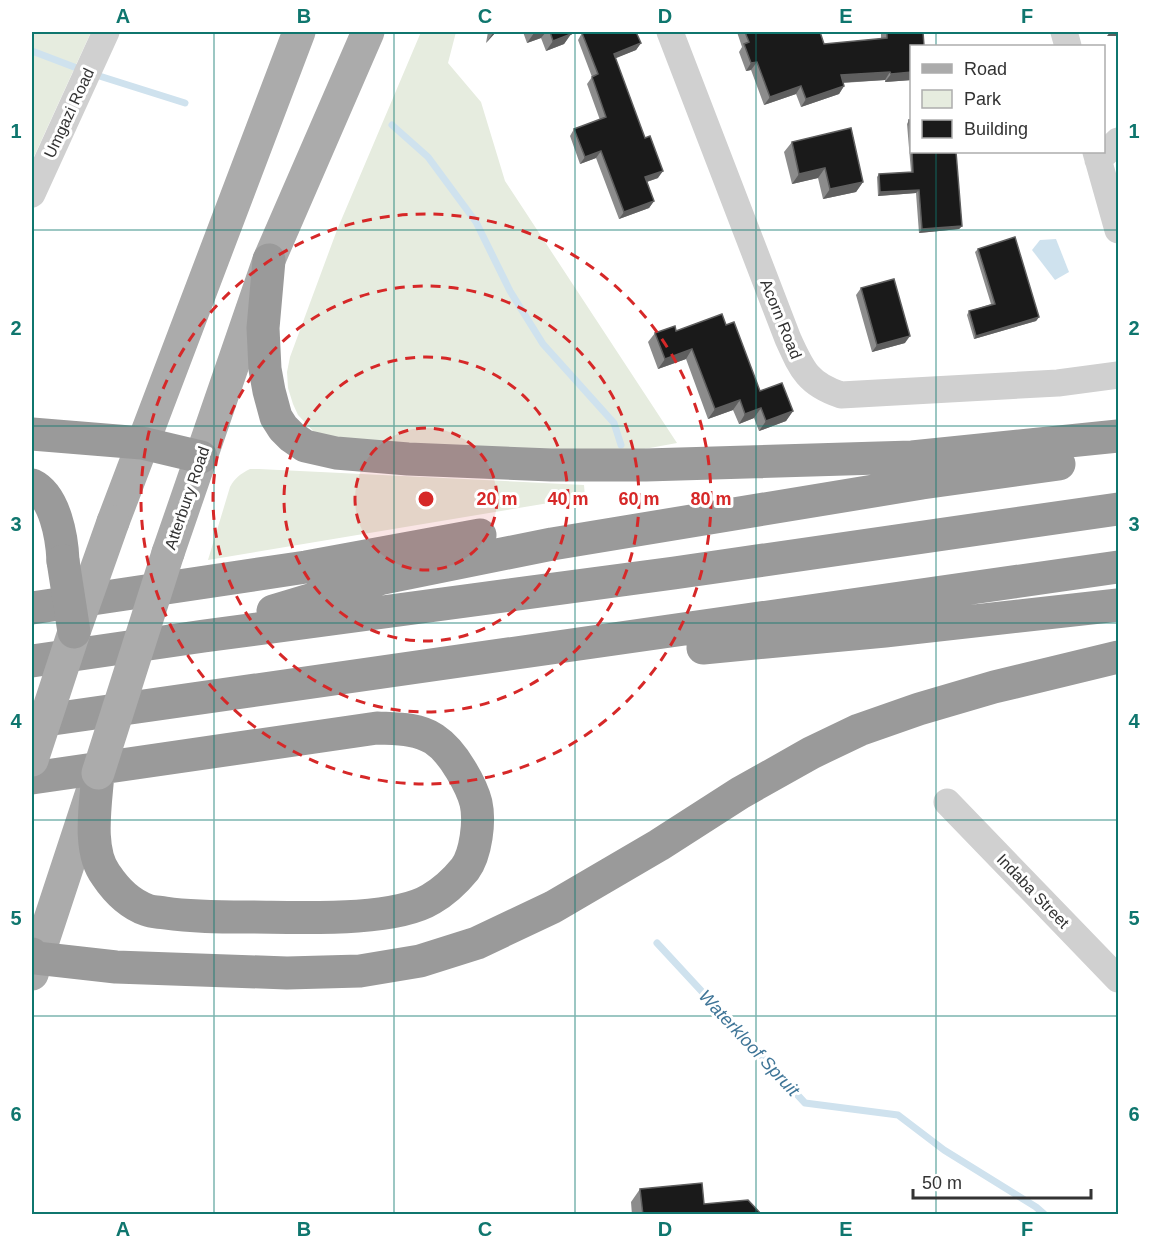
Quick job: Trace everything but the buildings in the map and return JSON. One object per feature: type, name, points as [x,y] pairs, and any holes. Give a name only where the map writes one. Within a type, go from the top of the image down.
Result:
[{"type":"highway","points":[[270,260],[263,328],[265,369],[276,417],[291,437],[305,446],[336,453],[408,459],[551,465],[646,465],[912,457],[1119,436]]},
{"type":"highway","points":[[32,434],[142,443],[201,457]]},
{"type":"highway","points":[[204,636],[300,602],[383,578],[447,564],[620,532],[864,492],[1119,455]]},
{"type":"highway","points":[[32,485],[45,496],[52,508],[62,543],[74,632]]},
{"type":"highway","points":[[32,608],[306,567],[536,525],[621,512],[787,494],[864,492]]},
{"type":"highway","points":[[32,661],[1119,509]]},
{"type":"highway","points":[[32,722],[1119,567]]},
{"type":"highway","points":[[442,664],[702,648],[885,631],[1119,605]]},
{"type":"highway","points":[[33,962],[286,973],[360,971],[420,961],[477,943],[553,907],[750,788],[811,753],[859,730],[994,687],[1119,657]]},
{"type":"highway","points":[[32,778],[377,728],[411,730],[434,739],[452,755],[468,782],[476,802],[478,824],[474,847],[466,867],[446,888],[430,900],[405,909],[381,914],[337,916],[186,916],[149,911],[133,904],[117,889],[86,848],[95,828],[98,773]]},
{"type":"main road","points":[[32,760],[113,522],[299,32]]},
{"type":"main road","name":"Atterbury Road","points":[[98,773],[168,553],[270,260],[368,32]]},
{"type":"main road","points":[[33,962],[86,848]]},
{"type":"street","name":"Acorn Road","points":[[670,32],[788,339],[801,368],[812,381],[826,390],[841,395],[1058,383],[1119,375]]},
{"type":"street","name":"Umgazi Road","points":[[32,194],[105,34]]},
{"type":"street","points":[[1105,151],[1119,141]]},
{"type":"street","points":[[1097,156],[1119,230]]},
{"type":"street","name":"Indaba Street","points":[[947,802],[1119,979]]},
{"type":"green space","points":[[32,32],[91,32],[32,161]]},
{"type":"green space","points":[[421,32],[456,32],[448,63],[481,102],[505,181],[677,443],[617,454],[408,445],[332,438],[315,433],[298,415],[288,388],[287,372],[290,357],[337,230]]},
{"type":"green space","points":[[250,469],[584,485],[585,497],[208,560],[230,487],[238,476]]},
{"type":"water","points":[[1056,239],[1069,272],[1055,280],[1032,250],[1040,240]]},
{"type":"waterway","points":[[32,51],[82,70]]},
{"type":"waterway","points":[[93,74],[185,103]]},
{"type":"waterway","points":[[392,125],[428,157],[476,222],[510,291],[543,344],[614,423],[621,445]]},
{"type":"waterway","name":"Waterkloof Spruit","points":[[657,943],[805,1103],[898,1115],[944,1150],[1044,1214]]}]
